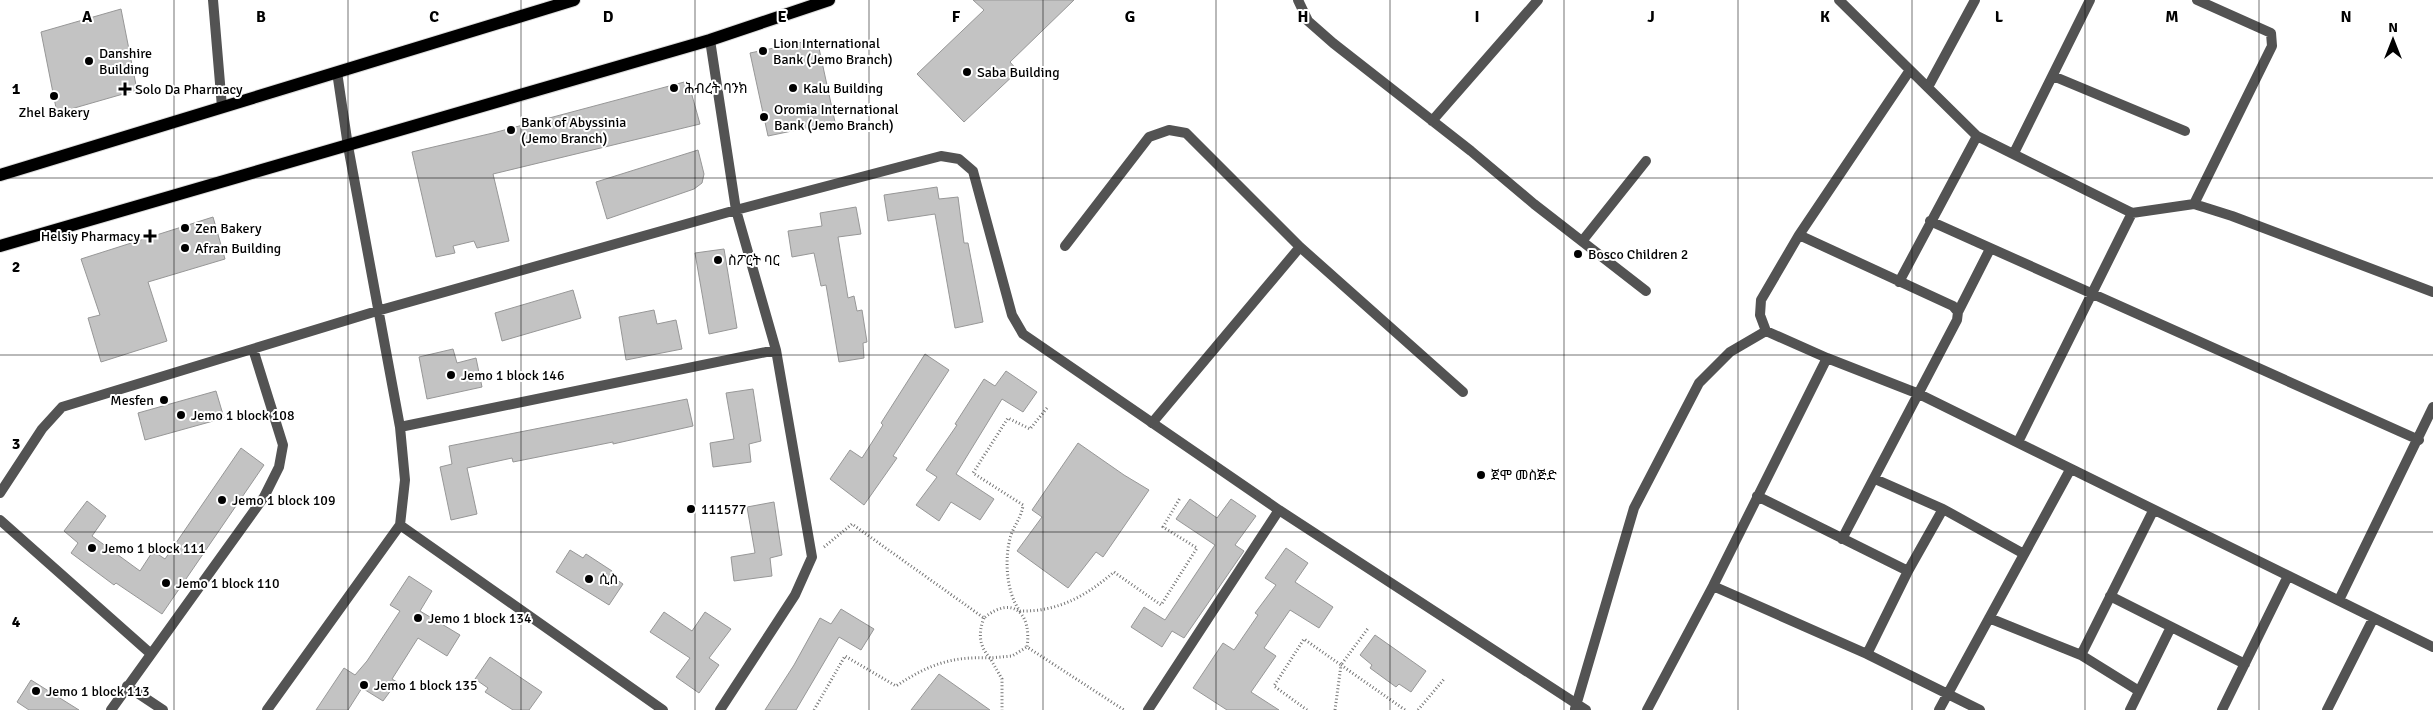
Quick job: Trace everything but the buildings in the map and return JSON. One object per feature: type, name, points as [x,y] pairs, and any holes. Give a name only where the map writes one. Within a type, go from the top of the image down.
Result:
[{"type":"main road","points":[[0,175],[574,0]]},
{"type":"main road","points":[[0,246],[710,40],[829,0]]},
{"type":"street","points":[[213,0],[222,107]]},
{"type":"street","points":[[1298,0],[1308,21],[1472,151],[1534,204],[1583,240],[1646,291]]},
{"type":"street","points":[[1432,121],[1538,0]]},
{"type":"street","points":[[1840,0],[1977,136],[2132,213],[2194,204],[2232,216],[2433,292]]},
{"type":"street","points":[[1928,87],[1975,0]]},
{"type":"street","points":[[2014,153],[2090,0]]},
{"type":"street","points":[[2194,204],[2272,46],[2271,32],[2197,0]]},
{"type":"street","points":[[710,40],[736,210],[776,350],[812,556],[795,595],[720,710]]},
{"type":"street","points":[[1910,70],[1799,236],[1761,300],[1760,315],[1766,331],[1827,358],[1919,394],[2018,442],[2070,470],[2433,647]]},
{"type":"street","points":[[267,710],[400,525],[406,480],[400,427],[377,311],[337,72]]},
{"type":"street","points":[[2053,76],[2185,131]]},
{"type":"street","points":[[1065,246],[1149,137],[1169,130],[1186,133],[1300,247],[1463,392]]},
{"type":"street","points":[[1899,282],[1977,136]]},
{"type":"street","points":[[0,493],[42,429],[62,407],[377,311],[736,210],[941,156],[959,159],[973,171],[1012,315],[1023,334],[1279,510],[1580,708],[1598,624],[1634,508],[1699,383],[1730,352],[1766,331]]},
{"type":"street","points":[[1583,240],[1646,161]]},
{"type":"street","points":[[2018,442],[2132,213]]},
{"type":"street","points":[[1930,221],[2419,440]]},
{"type":"street","points":[[1799,236],[1953,306],[1958,312]]},
{"type":"street","points":[[1152,423],[1300,247]]},
{"type":"street","points":[[1842,539],[1957,320],[1958,312],[1990,248]]},
{"type":"street","points":[[111,710],[264,497],[279,467],[282,445],[253,349]]},
{"type":"street","points":[[400,427],[776,350]]},
{"type":"street","points":[[1647,710],[1714,586],[1827,358]]},
{"type":"street","points":[[2339,600],[2419,440],[2433,407]]},
{"type":"street","points":[[1939,710],[2070,470]]},
{"type":"street","points":[[1875,478],[1943,509],[2024,554]]},
{"type":"street","points":[[1757,496],[1908,571]]},
{"type":"street","points":[[1867,654],[1908,571],[1943,509]]},
{"type":"street","points":[[1148,710],[1279,510]]},
{"type":"street","points":[[2081,655],[2153,510]]},
{"type":"street","points":[[0,520],[151,654]]},
{"type":"street","points":[[400,525],[663,710]]},
{"type":"street","points":[[2222,710],[2288,576]]},
{"type":"street","points":[[1714,586],[1867,654],[1980,710]]},
{"type":"street","points":[[2110,596],[2245,664]]},
{"type":"street","points":[[1989,618],[2081,655],[2139,691]]},
{"type":"street","points":[[2326,710],[2373,619]]},
{"type":"street","points":[[2130,710],[2171,627]]},
{"type":"street","points":[[128,686],[163,710]]},
{"type":"path","points":[[1027,647],[1028,629],[1026,620],[1013,602],[1007,574],[1011,535],[1024,505],[972,473],[1008,418],[1030,429],[1047,408]]},
{"type":"path","points":[[1002,710],[1002,679],[990,658],[983,651],[980,637],[984,618],[993,610],[1006,608],[1013,607],[1020,611],[1039,611],[1062,606],[1093,590],[1114,572],[1161,605],[1197,548],[1163,526],[1180,498]]},
{"type":"path","points":[[812,556],[852,524],[984,618]]},
{"type":"path","points":[[1335,710],[1341,665],[1369,627]]},
{"type":"path","points":[[1307,710],[1274,686],[1304,639],[1405,710]]},
{"type":"path","points":[[814,710],[845,656],[896,686],[924,668],[951,661],[1012,656],[1027,647]]},
{"type":"path","points":[[1027,647],[1124,710]]},
{"type":"path","points":[[1418,710],[1445,678]]},
{"type":"place","name":"Lion International Bank (Jemo Branch)","points":[[763,51]]},
{"type":"place","name":"Danshire Building","points":[[89,61]]},
{"type":"place","name":"Saba Building","points":[[967,72]]},
{"type":"place","name":"ሕብረት ባንክ","points":[[674,88]]},
{"type":"place","name":"Kalu Building","points":[[793,88]]},
{"type":"place","name":"Solo Da Pharmacy","points":[[125,89]]},
{"type":"place","name":"Zhel Bakery","points":[[54,96]]},
{"type":"place","name":"Oromia International Bank (Jemo Branch)","points":[[764,117]]},
{"type":"place","name":"Bank of Abyssinia (Jemo Branch)","points":[[511,130]]},
{"type":"place","name":"Zen Bakery","points":[[185,228]]},
{"type":"place","name":"Helsiy Pharmacy","points":[[150,236]]},
{"type":"place","name":"Afran Building","points":[[185,248]]},
{"type":"place","name":"Bosco Children 2","points":[[1578,254]]},
{"type":"place","name":"ስፖርት ባር","points":[[718,260]]},
{"type":"place","name":"Jemo 1 block 146","points":[[451,375]]},
{"type":"place","name":"Mesfen","points":[[164,400]]},
{"type":"place","name":"Jemo 1 block 108","points":[[181,415]]},
{"type":"place","name":"ጀሞ መስጅድ","points":[[1481,475]]},
{"type":"place","name":"Jemo 1 block 109","points":[[222,500]]},
{"type":"place","name":"111577","points":[[691,509]]},
{"type":"place","name":"Jemo 1 block 111","points":[[92,548]]},
{"type":"place","name":"ሲስ","points":[[589,579]]},
{"type":"place","name":"Jemo 1 block 110","points":[[166,583]]},
{"type":"place","name":"Jemo 1 block 134","points":[[418,618]]},
{"type":"place","name":"Jemo 1 block 135","points":[[364,685]]},
{"type":"place","name":"Jemo 1 block 113","points":[[36,691]]}]
